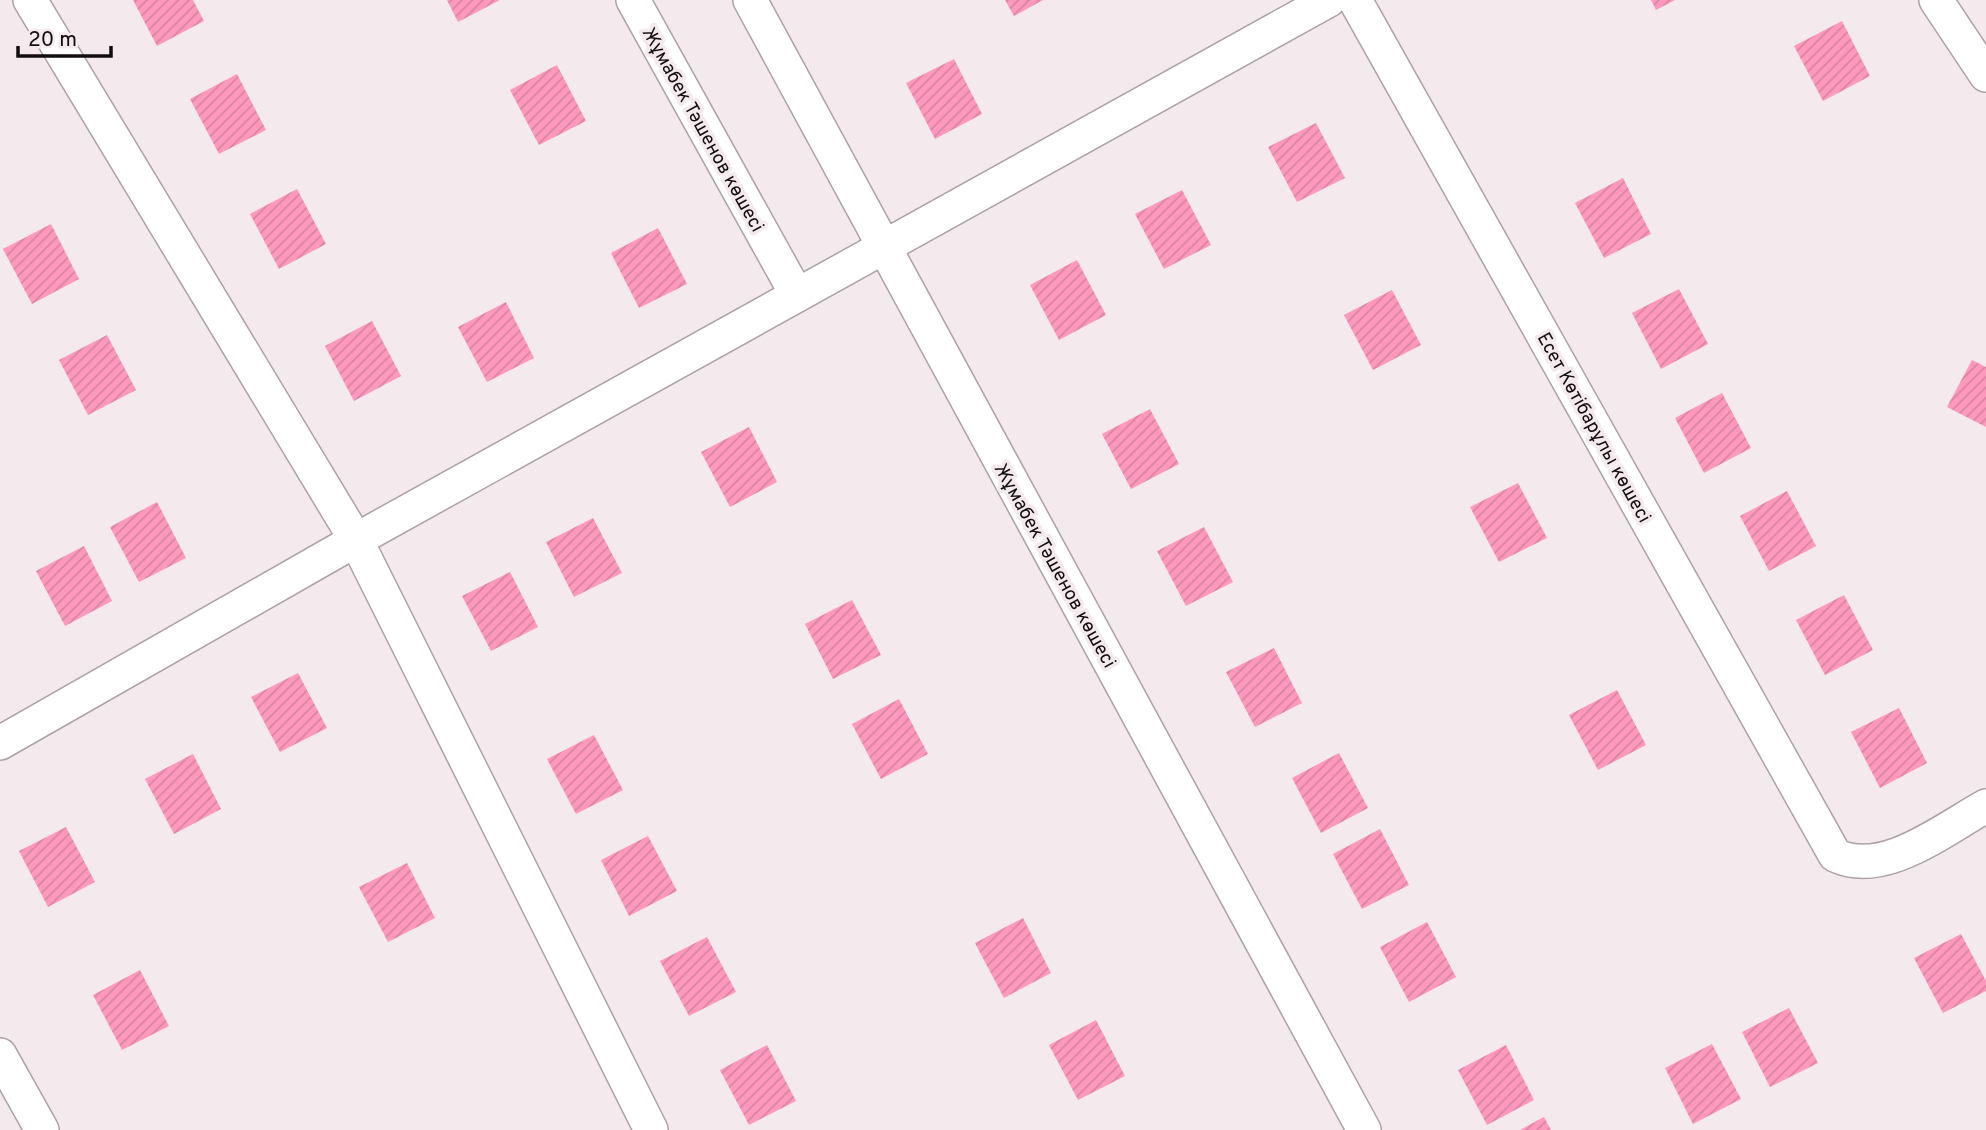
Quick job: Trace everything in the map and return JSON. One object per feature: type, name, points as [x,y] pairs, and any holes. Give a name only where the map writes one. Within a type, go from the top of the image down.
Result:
[{"type":"street","points":[[30,0],[356,540],[651,1130]]},
{"type":"street","name":"Жұмабек Тәшенов көшесі","points":[[633,0],[797,295]]},
{"type":"street","name":"Жұмабек Тәшенов көшесі","points":[[750,0],[882,248],[1364,1130]]},
{"type":"street","points":[[0,743],[356,540],[1329,0]]},
{"type":"street","name":"Есет Көтібарұлы көшесі","points":[[1355,0],[1835,855],[1852,863],[1868,863],[1902,852],[1986,806]]},
{"type":"street","points":[[1936,0],[1986,75]]},
{"type":"street","points":[[0,1055],[42,1130]]},
{"type":"building","points":[[133,0],[193,0],[204,21],[157,46]]},
{"type":"building","points":[[447,0],[500,0],[458,22]]},
{"type":"building","points":[[1005,0],[1043,0],[1014,16]]},
{"type":"building","points":[[1651,0],[1675,0],[1656,10]]},
{"type":"building","points":[[1842,21],[1870,76],[1823,101],[1794,46]]},
{"type":"building","points":[[954,59],[982,114],[935,139],[906,83]]},
{"type":"building","points":[[557,65],[586,121],[539,145],[510,90]]},
{"type":"building","points":[[237,74],[266,130],[219,154],[190,99]]},
{"type":"building","points":[[1316,123],[1345,178],[1297,202],[1268,147]]},
{"type":"building","points":[[1623,178],[1651,234],[1604,258],[1575,203]]},
{"type":"building","points":[[297,189],[326,244],[279,269],[250,214]]},
{"type":"building","points":[[1182,190],[1211,245],[1164,269],[1135,214]]},
{"type":"building","points":[[51,224],[79,279],[32,304],[3,249]]},
{"type":"building","points":[[658,228],[687,284],[639,308],[611,253]]},
{"type":"building","points":[[1077,260],[1106,315],[1059,340],[1030,285]]},
{"type":"building","points":[[1679,289],[1708,344],[1661,369],[1632,313]]},
{"type":"building","points":[[1392,290],[1421,345],[1373,370],[1344,315]]},
{"type":"building","points":[[506,302],[534,358],[487,382],[458,327]]},
{"type":"building","points":[[372,321],[401,376],[354,401],[325,346]]},
{"type":"building","points":[[107,335],[136,390],[88,415],[59,360]]},
{"type":"building","points":[[1972,360],[1986,367],[1986,427],[1947,407]]},
{"type":"building","points":[[1722,393],[1751,448],[1704,473],[1675,418]]},
{"type":"building","points":[[1150,409],[1179,464],[1131,489],[1102,434]]},
{"type":"building","points":[[749,427],[777,482],[730,507],[701,452]]},
{"type":"building","points":[[1518,483],[1547,538],[1499,562],[1470,507]]},
{"type":"building","points":[[1787,491],[1816,546],[1769,571],[1740,516]]},
{"type":"building","points":[[157,502],[186,558],[139,582],[110,527]]},
{"type":"building","points":[[593,518],[622,573],[574,597],[546,542]]},
{"type":"building","points":[[1204,527],[1233,582],[1186,606],[1157,551]]},
{"type":"building","points":[[84,546],[112,601],[65,626],[36,571]]},
{"type":"building","points":[[510,572],[538,627],[491,651],[462,596]]},
{"type":"building","points":[[1844,595],[1873,650],[1825,675],[1796,620]]},
{"type":"building","points":[[852,600],[881,655],[833,679],[805,624]]},
{"type":"building","points":[[1274,648],[1302,703],[1255,727],[1226,672]]},
{"type":"building","points":[[298,673],[327,728],[280,752],[251,697]]},
{"type":"building","points":[[1617,690],[1646,745],[1598,770],[1569,715]]},
{"type":"building","points":[[899,699],[928,754],[881,779],[852,724]]},
{"type":"building","points":[[1899,708],[1927,763],[1880,788],[1851,732]]},
{"type":"building","points":[[594,735],[623,790],[576,814],[547,759]]},
{"type":"building","points":[[1339,753],[1368,808],[1321,833],[1292,778]]},
{"type":"building","points":[[193,754],[221,809],[174,834],[145,779]]},
{"type":"building","points":[[66,827],[95,882],[48,907],[19,851]]},
{"type":"building","points":[[1380,829],[1409,885],[1362,909],[1333,854]]},
{"type":"building","points":[[648,836],[677,891],[629,916],[601,860]]},
{"type":"building","points":[[407,863],[435,918],[388,942],[359,887]]},
{"type":"building","points":[[1023,918],[1051,973],[1004,998],[975,943]]},
{"type":"building","points":[[1427,922],[1456,977],[1409,1002],[1380,947]]},
{"type":"building","points":[[1961,934],[1986,981],[1986,991],[1943,1013],[1914,958]]},
{"type":"building","points":[[707,937],[736,992],[689,1016],[660,961]]},
{"type":"building","points":[[140,970],[169,1026],[122,1050],[93,995]]},
{"type":"building","points":[[1789,1008],[1818,1063],[1770,1087],[1742,1032]]},
{"type":"building","points":[[1096,1020],[1125,1076],[1078,1100],[1049,1045]]},
{"type":"building","points":[[1712,1044],[1741,1099],[1693,1124],[1665,1068]]},
{"type":"building","points":[[767,1045],[796,1101],[749,1125],[720,1070]]},
{"type":"building","points":[[1506,1045],[1534,1100],[1487,1125],[1458,1070]]},
{"type":"building","points":[[1544,1117],[1551,1130],[1520,1130]]}]
